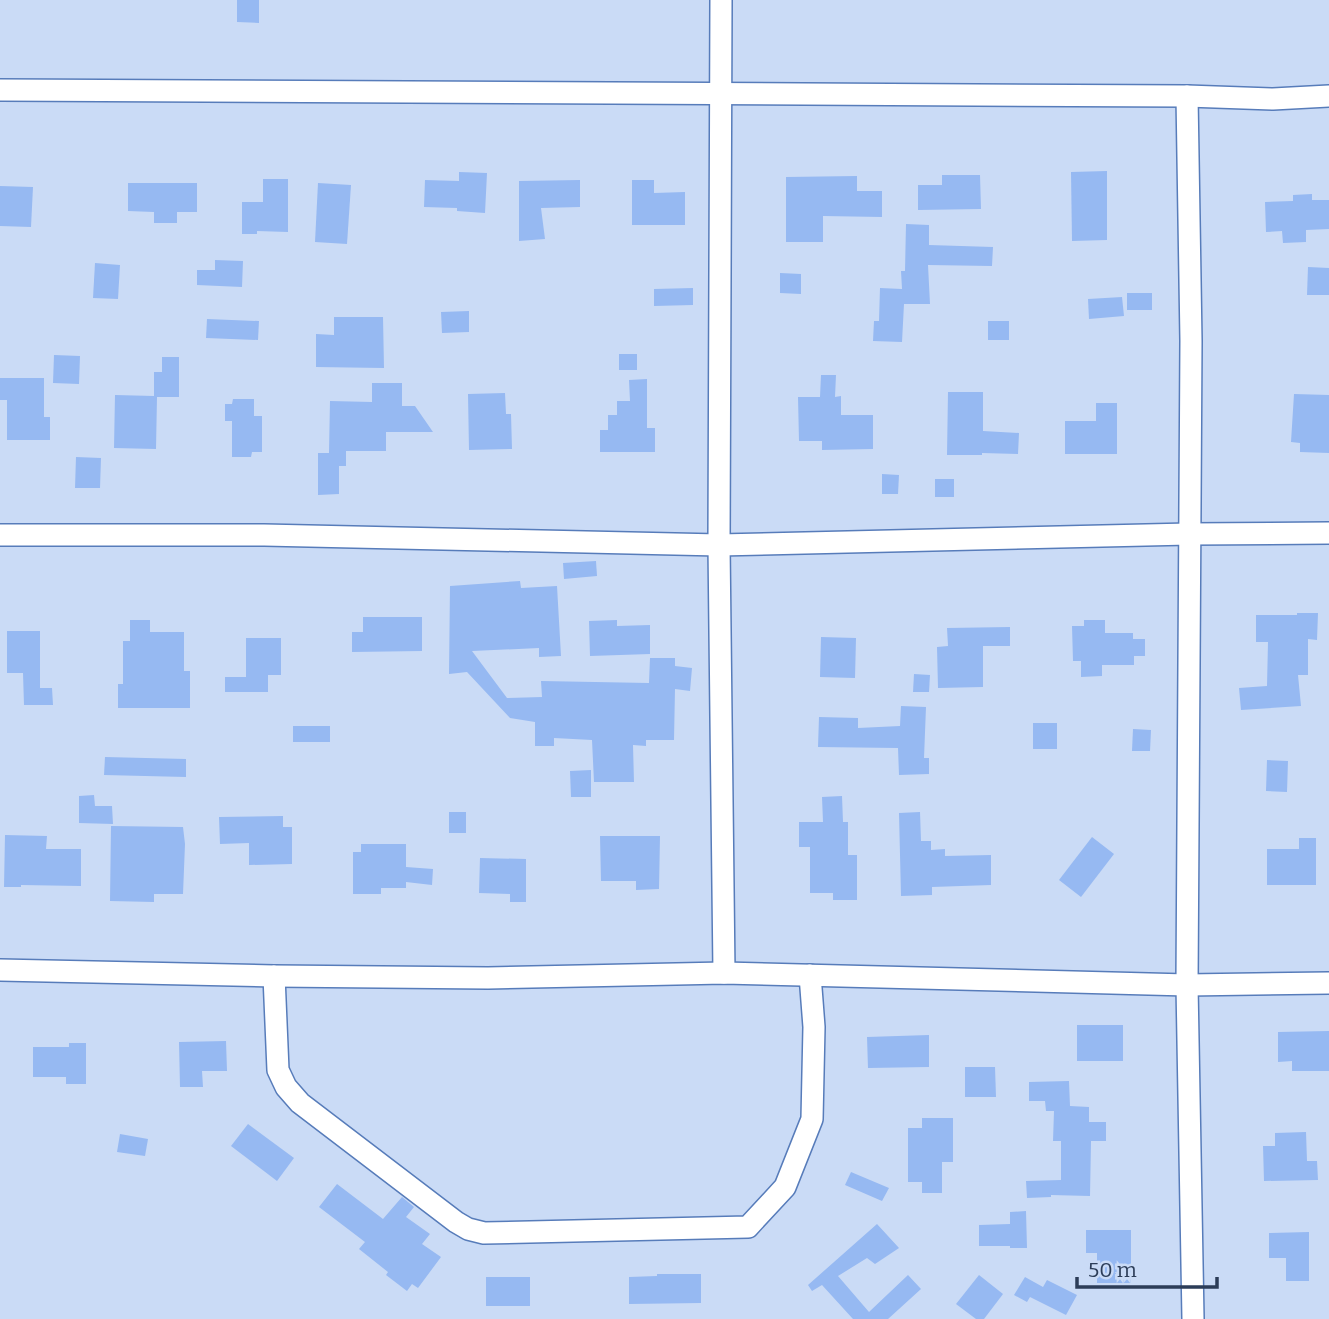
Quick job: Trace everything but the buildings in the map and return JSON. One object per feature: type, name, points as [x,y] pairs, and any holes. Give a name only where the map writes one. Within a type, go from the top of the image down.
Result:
[{"type":"street","points":[[721,0],[719,545],[724,973]]},
{"type":"street","points":[[0,90],[1187,96],[1273,99],[1329,96]]},
{"type":"street","points":[[1187,96],[1191,341],[1187,985],[1193,1319]]},
{"type":"street","points":[[0,535],[278,535],[719,545],[1329,533]]},
{"type":"street","points":[[0,970],[488,978],[724,973],[1187,985],[1329,983]]},
{"type":"street","points":[[274,976],[278,1070],[286,1087],[300,1103],[456,1222],[468,1229],[484,1233],[748,1227],[785,1187],[813,1119],[814,1027],[810,975]]}]
